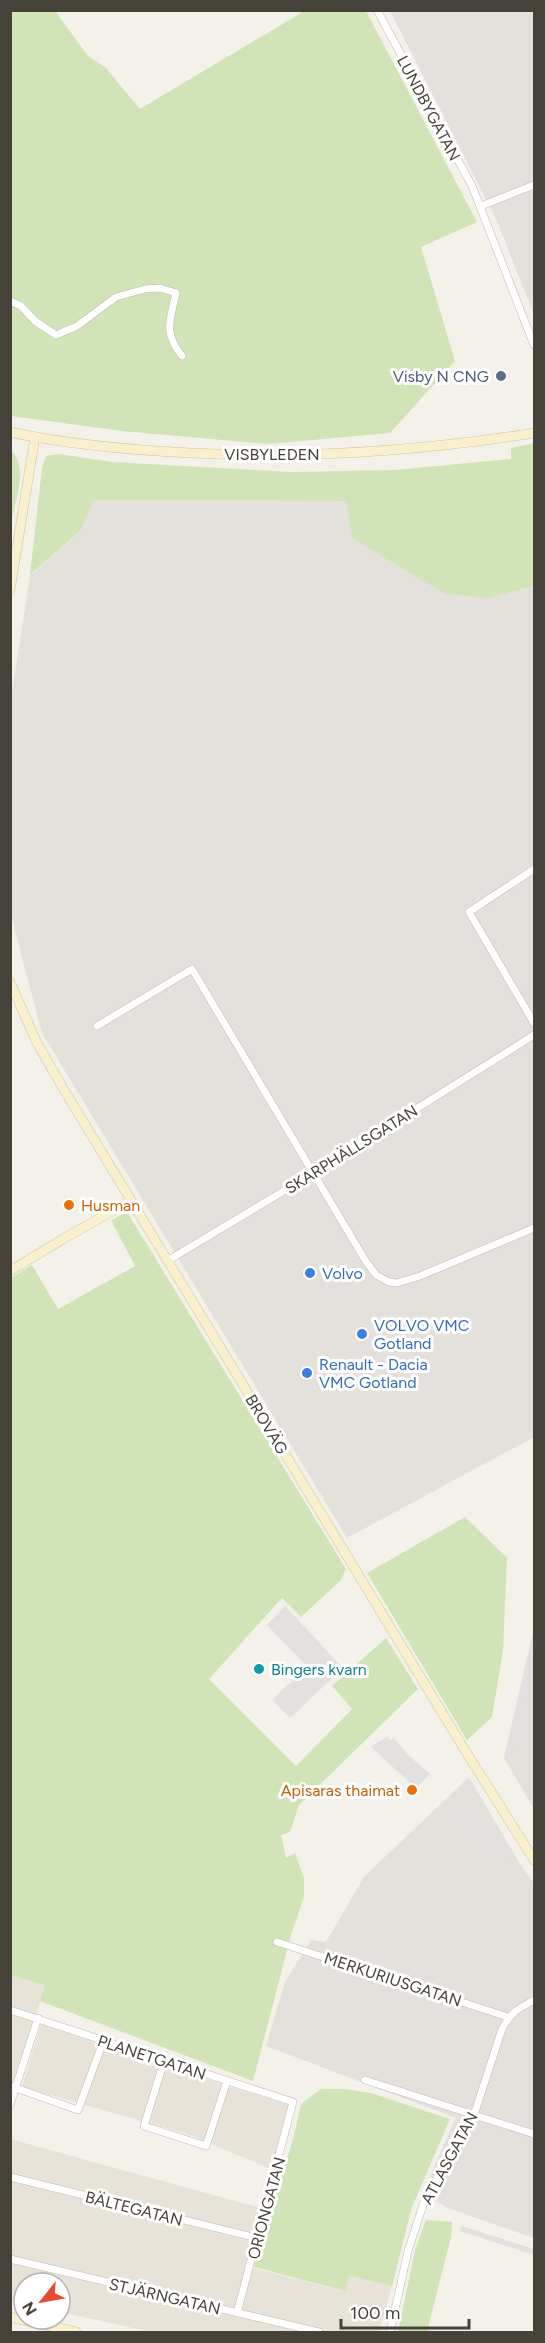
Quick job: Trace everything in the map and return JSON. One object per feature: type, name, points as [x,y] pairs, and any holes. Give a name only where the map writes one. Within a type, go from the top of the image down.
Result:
[{"type":"main road","name":"VISBYLEDEN","points":[[10,432],[99,447],[291,455],[412,449],[534,433]]},
{"type":"main road","points":[[10,591],[35,437]]},
{"type":"main road","name":"BROVÄG","points":[[10,982],[36,1041],[130,1201],[534,1860]]},
{"type":"main road","points":[[10,1271],[130,1201]]},
{"type":"main road","points":[[10,2318],[76,2332]]},
{"type":"street","name":"LUNDBYGATAN","points":[[377,10],[481,206],[534,345]]},
{"type":"street","points":[[481,206],[534,185]]},
{"type":"street","points":[[10,301],[21,306],[35,321],[56,335],[77,326],[116,297],[145,289],[160,288],[176,293],[169,324],[171,343],[182,356]]},
{"type":"street","points":[[534,869],[469,912],[534,1023]]},
{"type":"street","points":[[97,1026],[192,969],[364,1260],[376,1275],[389,1282],[397,1283],[420,1276],[534,1228]]},
{"type":"street","name":"SKARPHÄLLSGATAN","points":[[166,1261],[312,1174],[534,1035]]},
{"type":"street","name":"MERKURIUSGATAN","points":[[277,1942],[508,2017]]},
{"type":"street","points":[[508,2017],[515,2010],[534,2000]]},
{"type":"street","name":"PLANETGATAN","points":[[10,2010],[293,2102]]},
{"type":"street","name":"ATLASGATAN","points":[[390,2332],[408,2251],[423,2205],[474,2115],[498,2040],[508,2017]]},
{"type":"street","points":[[10,2104],[13,2087],[38,2018]]},
{"type":"street","points":[[13,2087],[78,2110],[103,2042]]},
{"type":"street","points":[[164,2061],[144,2126],[206,2146],[227,2081]]},
{"type":"street","points":[[365,2080],[534,2134]]},
{"type":"street","name":"ORIONGATAN","points":[[237,2313],[293,2102]]},
{"type":"street","name":"BÄLTEGATAN","points":[[10,2177],[257,2238]]},
{"type":"street","name":"STJÄRNGATAN","points":[[10,2259],[319,2332]]},
{"type":"shaded area","points":[[390,11],[534,11],[534,315],[496,219]]},
{"type":"shaded area","points":[[92,500],[346,501],[352,538],[489,598],[534,586],[534,1437],[347,1538],[42,1033],[22,958],[10,909],[10,705],[30,576],[81,530]]},
{"type":"shaded area","points":[[285,1606],[343,1668],[290,1718],[272,1700],[307,1666],[267,1625]]},
{"type":"shaded area","points":[[534,1627],[534,1809],[504,1758]]},
{"type":"shaded area","points":[[534,1637],[534,1661],[510,1759],[504,1758]]},
{"type":"shaded area","points":[[387,1736],[391,1740],[394,1738],[408,1755],[430,1774],[416,1788],[371,1747]]},
{"type":"shaded area","points":[[469,1777],[519,1862],[534,1883],[534,2238],[445,2207],[422,2193],[456,2118],[266,2046],[285,1982],[311,1940],[326,1942],[364,1877]]},
{"type":"shaded area","points":[[462,1811],[507,1856],[503,1861],[457,1815]]},
{"type":"shaded area","points":[[11,1976],[46,1985],[11,2087]]},
{"type":"shaded area","points":[[41,2024],[289,2105],[273,2170],[190,2135],[22,2087]]},
{"type":"shaded area","points":[[10,2139],[261,2208],[245,2266],[344,2291],[349,2276],[392,2286],[379,2332],[151,2332],[72,2315],[72,2271],[12,2271],[11,2301]]},
{"type":"shaded area","points":[[462,2226],[534,2249],[534,2255],[460,2231]]},
{"type":"green space","points":[[11,11],[55,11],[88,56],[105,67],[140,109],[301,11],[366,11],[477,222],[421,247],[455,361],[390,433],[268,444],[122,431],[11,416]]},
{"type":"green space","points":[[534,443],[534,586],[489,598],[445,594],[352,538],[346,501],[93,500],[81,530],[30,575],[42,468],[46,456],[59,454],[112,462],[291,472],[395,470],[511,459],[511,448]]},
{"type":"green space","points":[[11,450],[17,458],[20,476],[11,527]]},
{"type":"green space","points":[[127,1212],[346,1569],[341,1580],[301,1617],[282,1598],[209,1679],[296,1766],[352,1709],[332,1686],[386,1638],[418,1689],[299,1805],[290,1832],[281,1835],[286,1858],[295,1853],[304,1878],[304,1897],[291,1935],[253,2081],[40,2001],[45,1985],[11,1976],[11,1278],[32,1265],[58,1309],[135,1266],[111,1220]]},
{"type":"green space","points":[[465,1517],[507,1558],[503,1651],[492,1717],[467,1740],[367,1573]]},
{"type":"green space","points":[[321,2089],[345,2089],[371,2093],[450,2119],[412,2207],[392,2286],[349,2276],[345,2291],[254,2267],[294,2136],[301,2104]]},
{"type":"green space","points":[[426,2220],[452,2222],[451,2237],[427,2332],[398,2332],[415,2250]]},
{"type":"place","name":"Visby N CNG","points":[[501,376]]},
{"type":"place","name":"Husman","points":[[69,1205]]},
{"type":"place","name":"Volvo","points":[[310,1273]]},
{"type":"place","name":"VOLVO VMC Gotland","points":[[362,1334]]},
{"type":"place","name":"Renault - Dacia VMC Gotland","points":[[307,1373]]},
{"type":"place","name":"Bingers kvarn","points":[[259,1669]]},
{"type":"place","name":"Apisaras thaimat","points":[[412,1790]]}]
